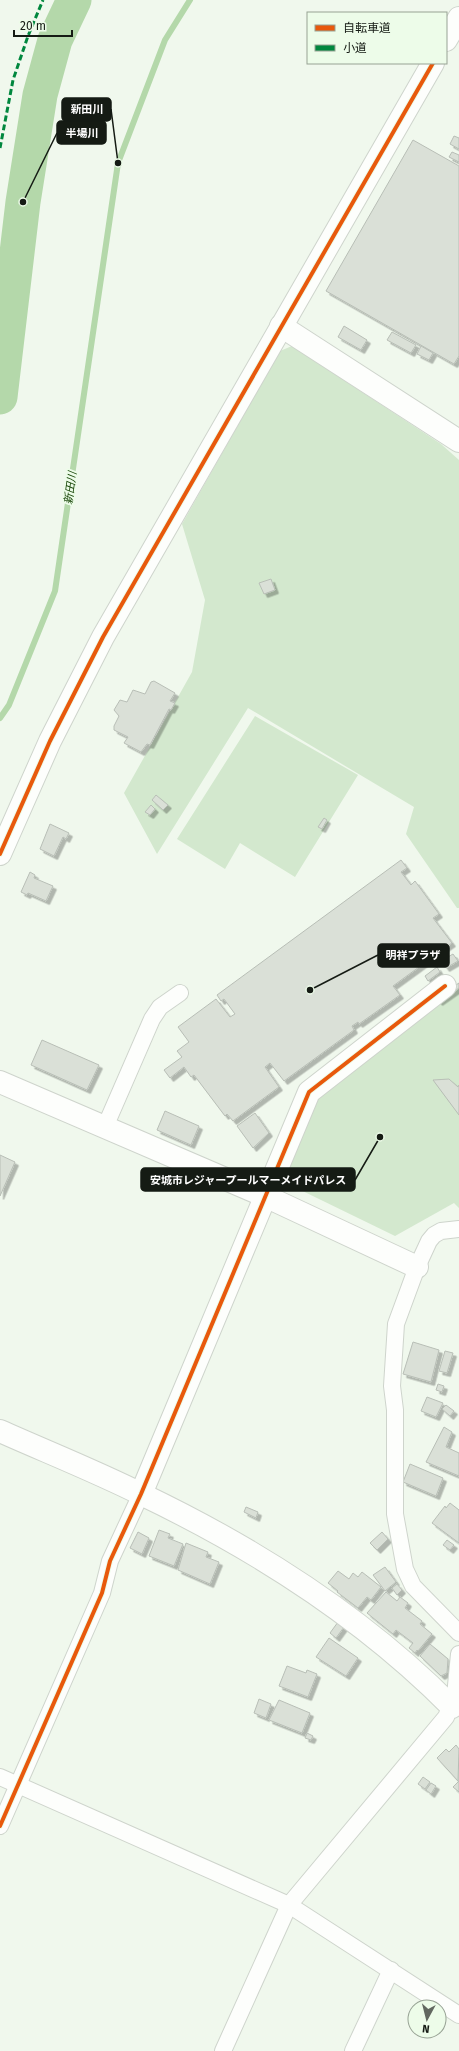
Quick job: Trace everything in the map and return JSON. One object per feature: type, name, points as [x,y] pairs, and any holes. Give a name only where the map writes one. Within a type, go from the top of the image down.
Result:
[{"type":"street","points":[[447,38],[459,18]]},
{"type":"street","points":[[0,854],[50,741],[103,637],[432,64]]},
{"type":"street","points":[[281,326],[459,441]]},
{"type":"street","points":[[0,1826],[102,1593],[110,1561],[141,1494],[309,1092],[445,986]]},
{"type":"street","points":[[106,1127],[152,1019],[160,1007],[180,993]]},
{"type":"street","points":[[0,1082],[265,1196],[417,1267]]},
{"type":"street","points":[[459,1229],[442,1231],[434,1235],[417,1267],[396,1324],[392,1386],[395,1410],[395,1514],[405,1569],[413,1586],[459,1633]]},
{"type":"street","points":[[0,1431],[141,1494],[230,1540],[316,1593],[428,1682],[455,1710]]},
{"type":"street","points":[[223,2051],[289,1905],[446,1717],[455,1710],[459,1654]]},
{"type":"street","points":[[0,1777],[289,1905],[459,2015]]},
{"type":"street","points":[[353,2051],[391,1970]]},
{"type":"green space","points":[[292,346],[441,444],[459,460],[459,908],[457,908],[406,834],[414,807],[248,708],[157,854],[124,793],[192,672],[205,600],[182,524],[280,351]]},
{"type":"green space","points":[[255,716],[358,775],[295,877],[240,843],[225,869],[177,839]]},
{"type":"green space","points":[[459,983],[459,1208],[454,1203],[395,1236],[282,1181],[319,1093]]},
{"type":"building","points":[[454,136],[459,138],[459,149],[450,144]]},
{"type":"building","points":[[413,140],[459,166],[459,356],[454,364],[326,291]]},
{"type":"building","points":[[452,152],[459,155],[459,162],[449,157]]},
{"type":"building","points":[[344,326],[367,340],[361,350],[338,337]]},
{"type":"building","points":[[392,332],[416,345],[411,353],[387,340]]},
{"type":"building","points":[[421,346],[433,353],[429,360],[417,354]]},
{"type":"building","points":[[271,579],[275,590],[264,594],[259,583]]},
{"type":"building","points":[[154,681],[175,693],[170,701],[175,703],[171,710],[169,709],[150,745],[147,744],[141,752],[124,743],[128,737],[114,730],[114,726],[119,716],[114,710],[120,700],[127,702],[133,690],[145,694],[151,682]]},
{"type":"building","points":[[156,795],[168,805],[163,810],[152,800]]},
{"type":"building","points":[[151,805],[155,809],[150,815],[145,812]]},
{"type":"building","points":[[324,818],[327,820],[322,829],[318,827]]},
{"type":"building","points":[[50,824],[69,833],[66,839],[63,837],[54,856],[40,849]]},
{"type":"building","points":[[401,860],[407,868],[401,872],[411,885],[415,881],[439,914],[433,918],[452,943],[393,986],[400,995],[359,1024],[358,1022],[352,1026],[354,1030],[284,1081],[270,1063],[265,1067],[279,1087],[233,1121],[227,1114],[225,1116],[194,1075],[191,1077],[184,1067],[170,1078],[164,1070],[182,1057],[177,1051],[189,1042],[178,1027],[216,999],[230,1017],[235,1014],[224,999],[221,1001],[217,995]]},
{"type":"building","points":[[30,872],[35,875],[34,878],[53,886],[46,901],[28,893],[27,895],[21,892]]},
{"type":"building","points":[[453,954],[458,961],[446,968],[441,961]]},
{"type":"building","points":[[437,967],[440,972],[428,981],[425,976]]},
{"type":"building","points":[[459,983],[459,988],[439,1002],[436,998]]},
{"type":"building","points":[[42,1040],[99,1065],[87,1090],[31,1065]]},
{"type":"building","points":[[449,1079],[458,1087],[459,1085],[459,1115],[433,1080]]},
{"type":"building","points":[[165,1111],[199,1126],[191,1145],[157,1130]]},
{"type":"building","points":[[255,1113],[269,1133],[253,1148],[237,1126]]},
{"type":"building","points":[[0,1155],[15,1162],[0,1196]]},
{"type":"building","points":[[413,1342],[439,1350],[431,1382],[403,1374]]},
{"type":"building","points":[[445,1351],[453,1353],[447,1373],[439,1371]]},
{"type":"building","points":[[438,1384],[444,1386],[442,1392],[436,1390]]},
{"type":"building","points":[[427,1397],[443,1403],[436,1417],[421,1411]]},
{"type":"building","points":[[446,1405],[454,1411],[450,1416],[442,1409]]},
{"type":"building","points":[[444,1427],[452,1432],[446,1447],[459,1453],[459,1476],[426,1462]]},
{"type":"building","points":[[410,1464],[443,1478],[436,1496],[403,1482]]},
{"type":"building","points":[[450,1503],[459,1510],[459,1543],[432,1523],[445,1506],[446,1508]]},
{"type":"building","points":[[246,1507],[258,1512],[256,1518],[244,1512]]},
{"type":"building","points":[[159,1530],[170,1534],[168,1538],[183,1544],[174,1566],[149,1556]]},
{"type":"building","points":[[138,1532],[149,1538],[142,1554],[130,1548]]},
{"type":"building","points":[[382,1532],[388,1539],[377,1550],[370,1543]]},
{"type":"building","points":[[447,1540],[454,1545],[450,1550],[443,1545]]},
{"type":"building","points":[[186,1543],[208,1552],[206,1557],[219,1562],[210,1584],[178,1570]]},
{"type":"building","points":[[385,1567],[396,1582],[385,1591],[373,1575]]},
{"type":"building","points":[[338,1571],[349,1579],[353,1573],[358,1577],[362,1572],[381,1587],[371,1600],[367,1597],[358,1608],[328,1583]]},
{"type":"building","points":[[397,1584],[402,1590],[397,1595],[392,1588]]},
{"type":"building","points":[[386,1592],[397,1601],[400,1597],[408,1603],[405,1608],[422,1621],[420,1624],[432,1634],[415,1653],[409,1648],[413,1643],[396,1630],[393,1634],[367,1613]]},
{"type":"building","points":[[338,1622],[344,1627],[336,1638],[330,1633]]},
{"type":"building","points":[[329,1638],[358,1658],[346,1676],[316,1657]]},
{"type":"building","points":[[430,1644],[448,1659],[447,1673],[441,1676],[420,1656]]},
{"type":"building","points":[[287,1666],[306,1673],[307,1670],[317,1674],[308,1697],[279,1686]]},
{"type":"building","points":[[259,1699],[271,1704],[266,1718],[254,1713]]},
{"type":"building","points":[[279,1700],[310,1713],[302,1733],[269,1720]]},
{"type":"building","points":[[307,1733],[313,1736],[311,1740],[305,1738]]},
{"type":"building","points":[[456,1745],[459,1749],[458,1781],[437,1758],[446,1749],[449,1752]]},
{"type":"building","points":[[423,1777],[430,1782],[425,1789],[418,1784]]},
{"type":"building","points":[[459,1781],[459,1792],[453,1787]]},
{"type":"building","points":[[431,1783],[436,1786],[431,1794],[426,1790]]},
{"type":"waterway","points":[[0,397],[23,202],[40,95],[55,40],[74,0]]},
{"type":"waterway","name":"新田川","points":[[0,718],[9,705],[55,591],[118,163],[165,40],[190,0]]},
{"type":"marked path","points":[[0,148],[13,80],[28,36],[43,0]]},
{"type":"cycle path","points":[[0,854],[50,741],[103,637],[432,64]]},
{"type":"cycle path","points":[[0,1826],[102,1593],[110,1561],[141,1494],[309,1092],[445,986]]},
{"type":"place","name":"新田川","points":[[118,163]]},
{"type":"place","name":"半場川","points":[[23,202]]},
{"type":"place","name":"明祥プラザ","points":[[310,990]]},
{"type":"place","name":"安城市レジャープールマーメイドパレス","points":[[380,1137]]}]
